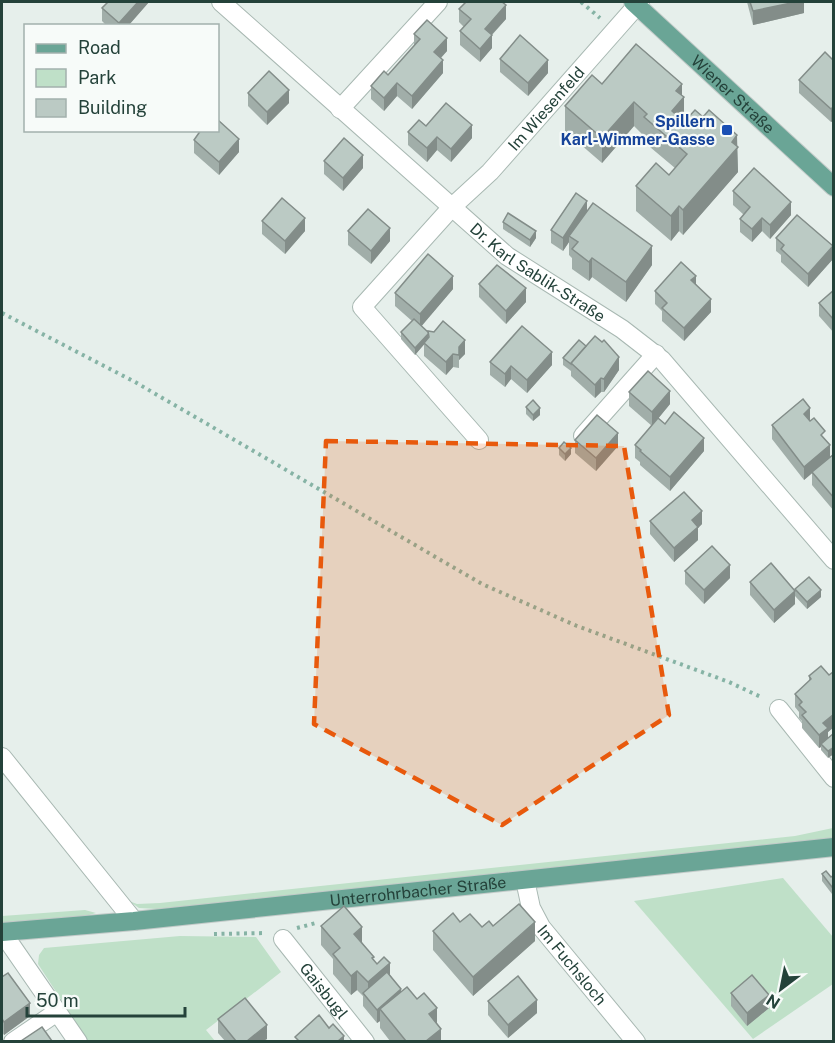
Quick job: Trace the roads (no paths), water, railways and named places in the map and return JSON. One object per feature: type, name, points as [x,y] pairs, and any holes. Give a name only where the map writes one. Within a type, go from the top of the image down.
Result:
[{"type":"main road","name":"Wiener Straße","points":[[636,3],[834,187]]},
{"type":"main road","name":"Unterrohrbacher Straße","points":[[2,932],[134,921],[834,848]]},
{"type":"street","name":"Dr. Karl Sablik-Straße","points":[[221,2],[515,262],[612,322],[656,354],[834,560]]},
{"type":"street","points":[[340,109],[438,2]]},
{"type":"street","name":"Im Wiesenfeld","points":[[478,440],[362,307],[452,207],[490,171],[615,30],[636,3]]},
{"type":"street","points":[[582,437],[656,354]]},
{"type":"street","points":[[779,709],[834,778]]},
{"type":"street","points":[[2,757],[134,921]]},
{"type":"street","name":"Im Fuchsloch","points":[[525,880],[531,908],[541,927],[636,1041]]},
{"type":"street","points":[[2,932],[78,1041]]},
{"type":"street","name":"Gaisbugl","points":[[283,939],[365,1041]]},
{"type":"street","points":[[13,1041],[57,1012]]},
{"type":"place","name":"Spillern Karl-Wimmer-Gasse","points":[[727,130]]}]
